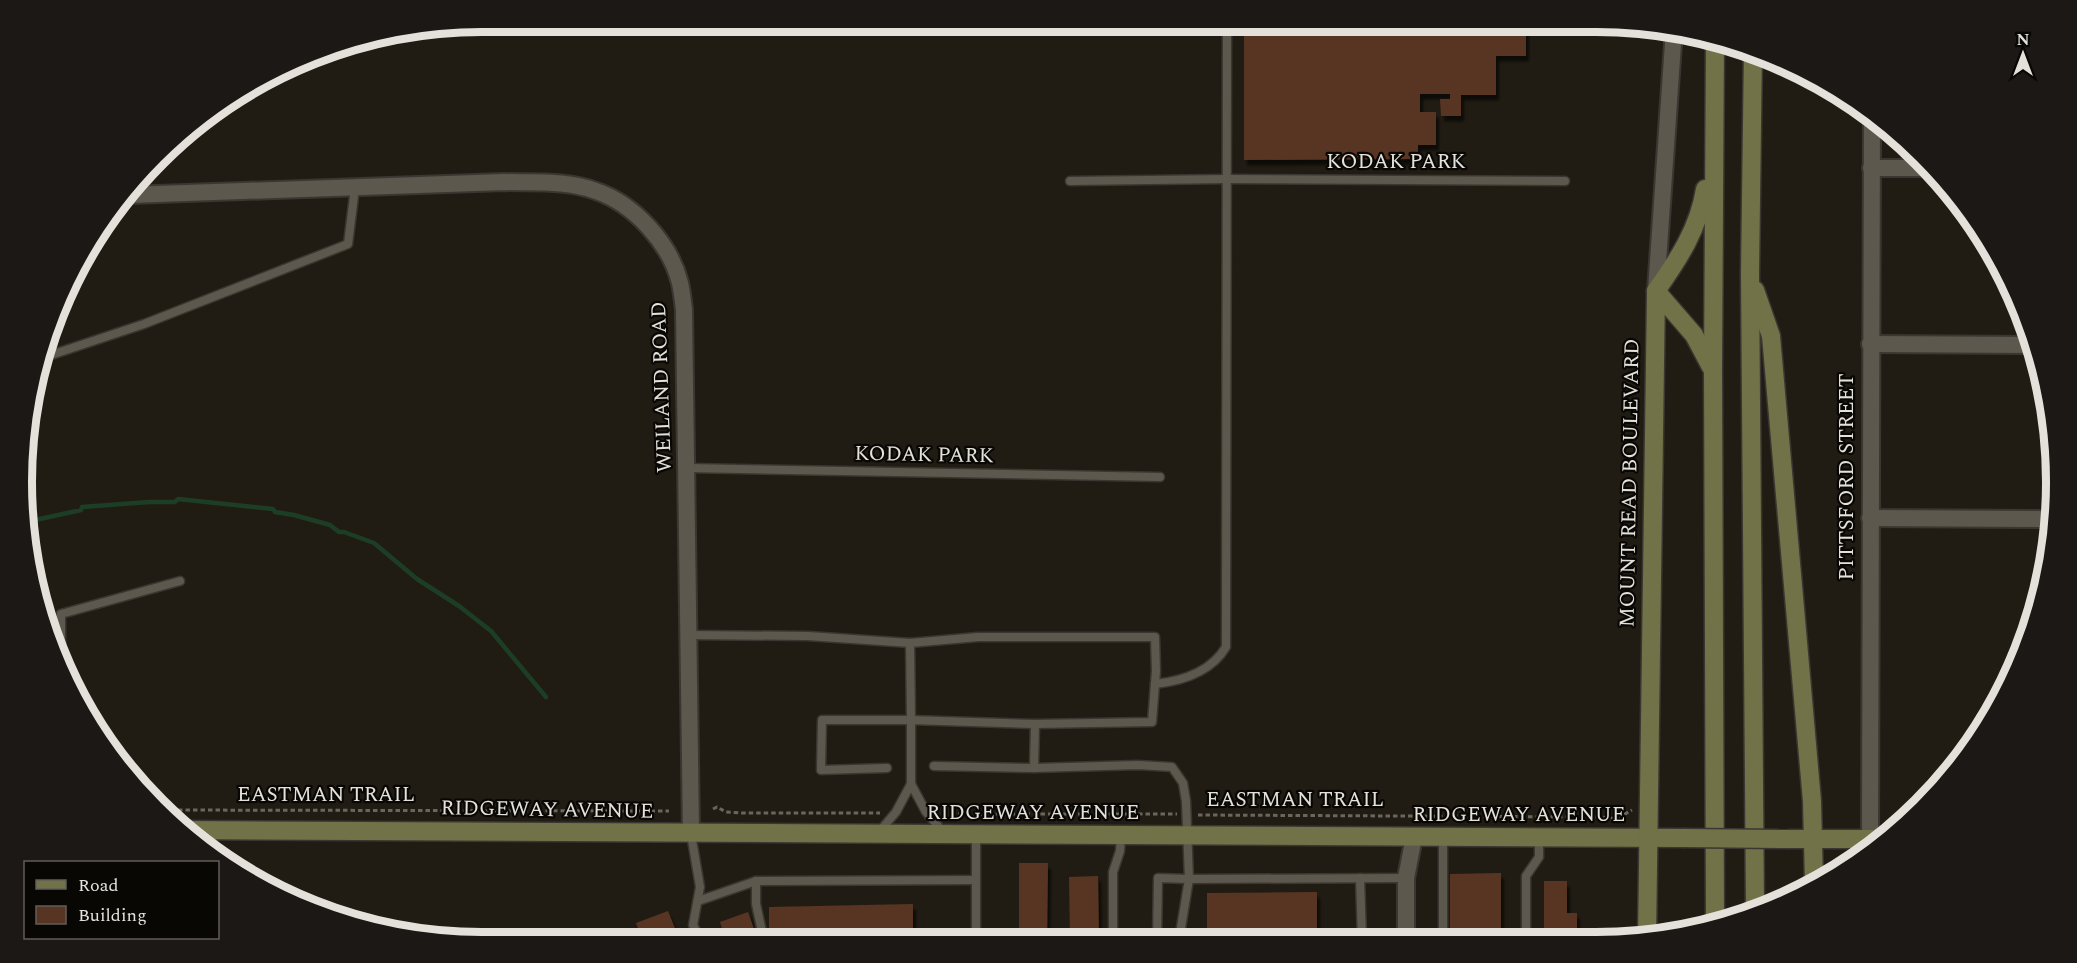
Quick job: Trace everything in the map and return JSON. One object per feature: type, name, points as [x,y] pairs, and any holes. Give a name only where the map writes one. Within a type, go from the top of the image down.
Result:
[{"type":"main road","points":[[1715,48],[1713,370],[1715,915]]},
{"type":"main road","points":[[1753,60],[1750,274],[1755,902]]},
{"type":"main road","points":[[1713,139],[1703,207],[1690,237],[1656,291],[1694,335],[1713,370]]},
{"type":"main road","points":[[1750,274],[1771,336],[1814,839],[1814,874]]},
{"type":"main road","name":"MOUNT READ BOULEVARD","points":[[1647,929],[1656,291]]},
{"type":"main road","name":"RIDGEWAY AVENUE","points":[[197,830],[1869,839]]},
{"type":"street","name":"MOUNT READ BOULEVARD","points":[[1656,291],[1673,38]]},
{"type":"street","name":"PITTSFORD STREET","points":[[1872,126],[1870,518],[1877,833]]},
{"type":"street","points":[[1871,168],[1919,168]]},
{"type":"street","name":"WEILAND ROAD","points":[[135,195],[504,182],[559,183],[596,190],[619,202],[640,218],[668,256],[679,281],[684,310],[688,468],[691,834]]},
{"type":"street","points":[[1870,344],[2024,345]]},
{"type":"street","points":[[1870,518],[2044,519]]},
{"type":"street","points":[[1406,932],[1406,878],[1414,837]]},
{"type":"lane","points":[[1155,684],[1173,682],[1194,674],[1221,656],[1226,647],[1227,32]]},
{"type":"lane","name":"KODAK PARK","points":[[1070,181],[1227,179],[1565,181]]},
{"type":"lane","points":[[50,355],[144,324],[348,244],[355,188]]},
{"type":"lane","name":"KODAK PARK","points":[[688,468],[1160,477]]},
{"type":"lane","points":[[61,641],[61,614],[180,581]]},
{"type":"lane","points":[[690,635],[808,636],[910,643],[978,637],[1155,637],[1152,722],[1035,724],[822,720],[821,770],[888,768]]},
{"type":"lane","points":[[910,643],[911,784],[926,812],[946,835]]},
{"type":"lane","points":[[1034,768],[1035,724]]},
{"type":"lane","points":[[934,766],[1034,768],[1138,765],[1173,767],[1183,783],[1189,879],[1180,932]]},
{"type":"lane","points":[[877,835],[896,812],[911,784]]},
{"type":"lane","points":[[691,834],[700,887],[693,925],[696,932]]},
{"type":"lane","points":[[976,835],[976,932]]},
{"type":"lane","points":[[1113,932],[1113,872],[1120,851],[1121,836]]},
{"type":"lane","points":[[1443,837],[1443,932]]},
{"type":"lane","points":[[1526,932],[1526,876],[1539,857],[1539,838]]},
{"type":"lane","points":[[1157,932],[1158,878],[1406,878]]},
{"type":"lane","points":[[1360,878],[1362,932]]},
{"type":"lane","points":[[698,901],[756,881],[976,880]]},
{"type":"lane","points":[[756,881],[756,904],[762,932]]},
{"type":"path","points":[[713,809],[717,807],[726,812],[742,813],[885,813]]},
{"type":"path","name":"EASTMAN TRAIL","points":[[174,810],[669,811]]},
{"type":"path","name":"EASTMAN TRAIL","points":[[939,814],[1185,814],[1617,819],[1623,818],[1630,810],[1648,810]]},
{"type":"building","points":[[1244,32],[1526,32],[1526,56],[1496,56],[1496,95],[1461,95],[1461,116],[1441,116],[1440,99],[1450,99],[1450,94],[1420,94],[1420,112],[1436,112],[1436,145],[1418,145],[1418,159],[1244,160]]},
{"type":"building","points":[[1019,863],[1048,863],[1047,932],[1019,932]]},
{"type":"building","points":[[1501,873],[1501,932],[1450,932],[1450,874]]},
{"type":"building","points":[[1098,876],[1099,932],[1070,932],[1069,877]]},
{"type":"building","points":[[1544,881],[1567,881],[1567,913],[1577,913],[1577,931],[1544,931]]},
{"type":"building","points":[[1317,892],[1317,932],[1207,932],[1207,893]]},
{"type":"building","points":[[913,904],[913,932],[769,932],[769,907]]},
{"type":"building","points":[[668,911],[676,932],[640,932],[636,923]]},
{"type":"building","points":[[748,912],[755,932],[723,932],[720,922]]},
{"type":"waterway","points":[[33,520],[81,510],[82,507],[175,502],[178,499],[273,509],[275,512],[330,525],[339,532],[374,543],[417,579],[459,606],[491,631],[546,697]]}]
